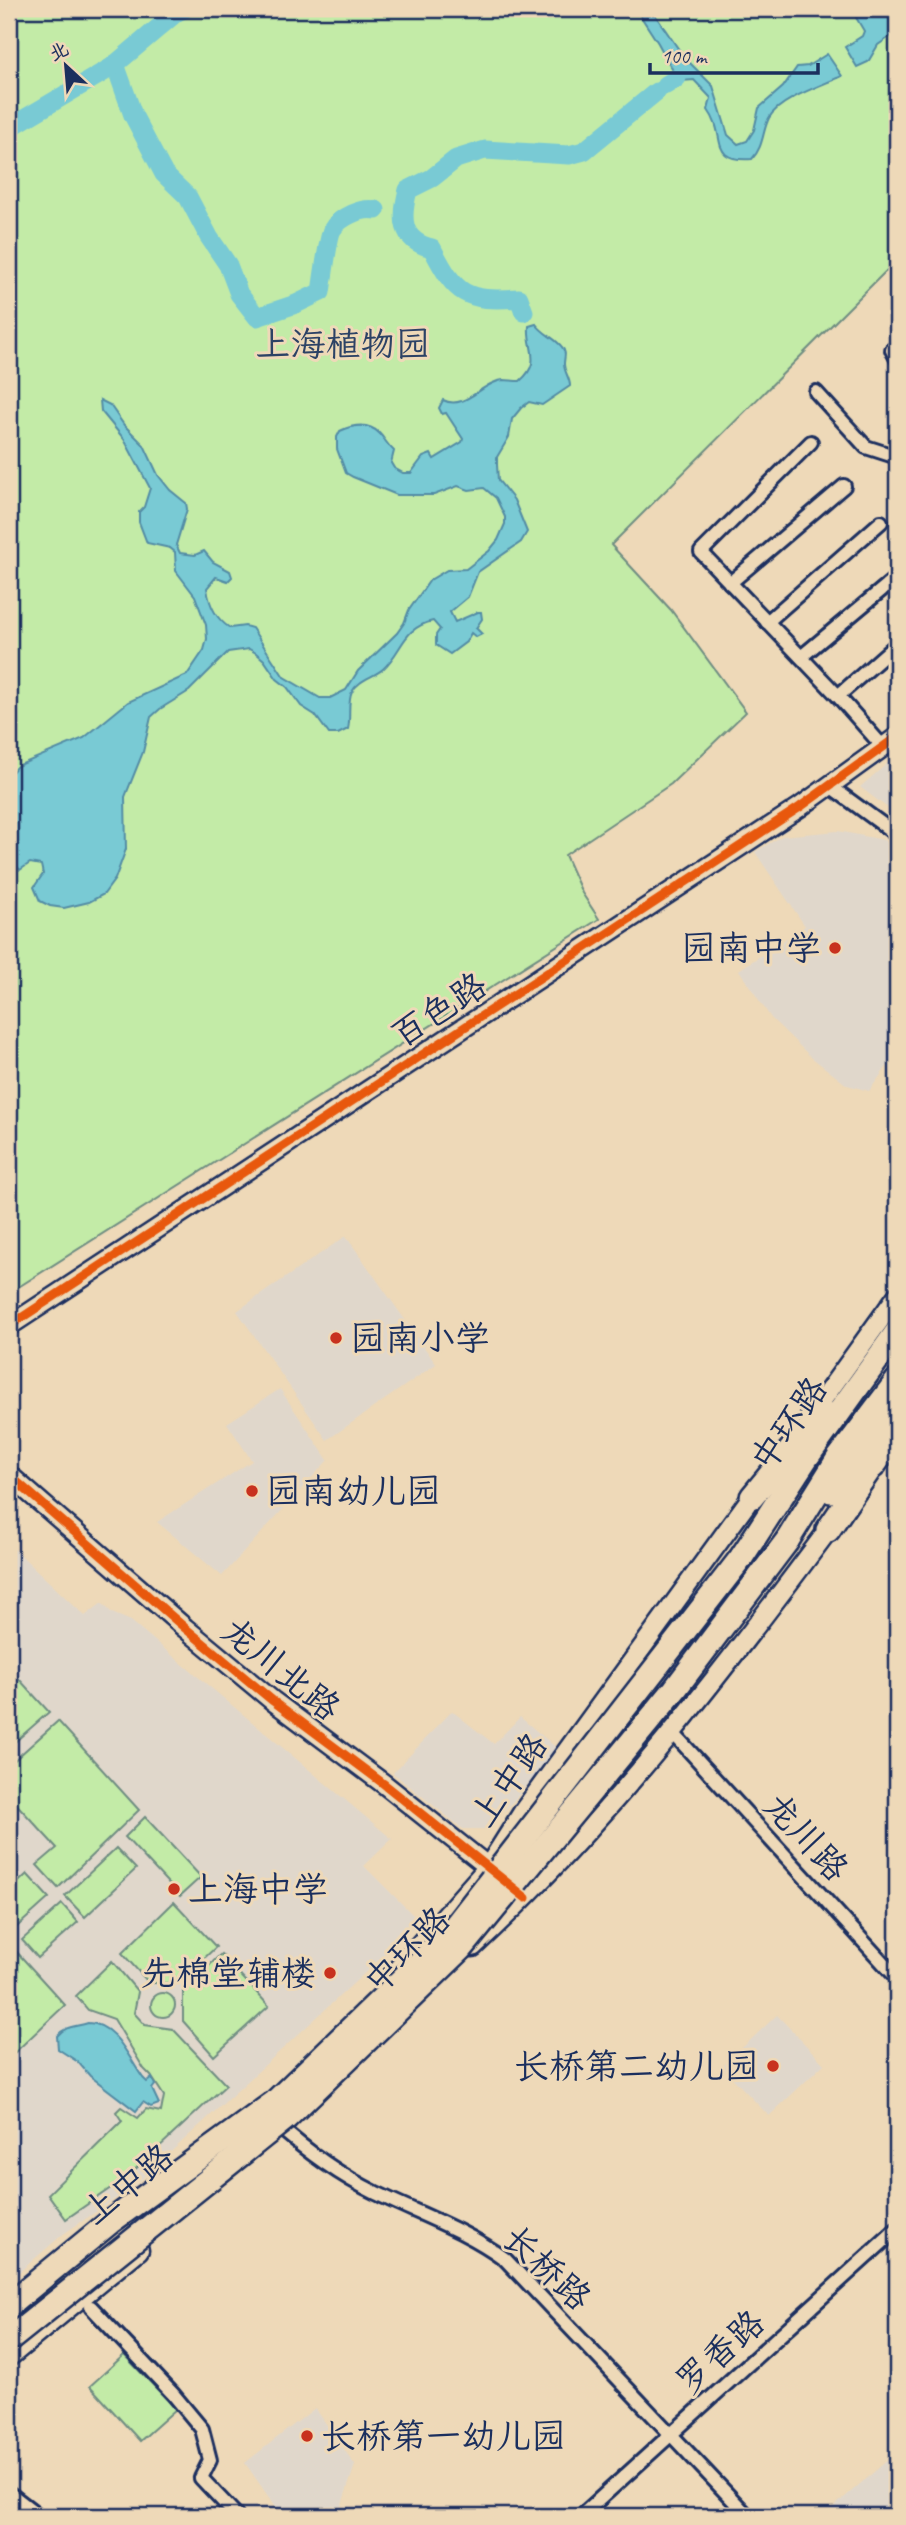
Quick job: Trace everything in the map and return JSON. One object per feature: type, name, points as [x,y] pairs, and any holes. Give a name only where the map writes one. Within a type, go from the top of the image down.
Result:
[{"type":"highway","points":[[752,1497],[843,1387],[894,1345]]},
{"type":"highway","name":"中环路","points":[[9,2305],[110,2222],[275,2102],[449,1934],[741,1558],[882,1405],[894,1345]]},
{"type":"highway","name":"中环路","points":[[9,2340],[287,2117],[461,1949],[675,1689],[787,1541],[838,1459],[882,1405],[897,1381]]},
{"type":"highway","points":[[828,1530],[882,1405]]},
{"type":"main road","name":"百色路","points":[[9,1326],[830,786],[890,742]]},
{"type":"main road","name":"上中路","points":[[9,2319],[289,2095],[484,1871],[524,1810],[897,1296]]},
{"type":"main road","name":"上中路","points":[[9,2357],[188,2210],[280,2128],[521,1902],[673,1733],[897,1438]]},
{"type":"main road","name":"龙川北路","points":[[9,1475],[185,1628],[273,1701],[384,1784],[521,1902]]},
{"type":"main road","name":"龙川北路","points":[[9,1492],[265,1710],[484,1871]]},
{"type":"street","points":[[897,346],[892,350],[897,359]]},
{"type":"street","points":[[816,392],[866,447],[897,457]]},
{"type":"street","points":[[811,442],[701,552],[838,696],[890,742]]},
{"type":"street","points":[[730,583],[844,486]]},
{"type":"street","points":[[767,622],[881,522]]},
{"type":"street","points":[[801,657],[897,577]]},
{"type":"street","points":[[838,696],[897,644]]},
{"type":"street","points":[[830,786],[897,835]]},
{"type":"street","name":"龙川路","points":[[673,1733],[897,1978]]},
{"type":"street","name":"长桥路","points":[[265,2115],[319,2159],[358,2183],[474,2239],[505,2259],[748,2516]]},
{"type":"street","name":"罗香路","points":[[581,2516],[897,2229]]},
{"type":"street","points":[[91,2307],[173,2394],[202,2429],[211,2460],[201,2478],[237,2516]]},
{"type":"street","points":[[9,2493],[39,2516]]},
{"type":"shaded area","points":[[897,755],[897,815],[860,787]]},
{"type":"shaded area","name":"园南中学","points":[[838,831],[884,840],[897,850],[897,1053],[869,1091],[847,1085],[811,1057],[771,1018],[739,970],[805,926],[755,852],[782,836]]},
{"type":"shaded area","name":"园南小学","points":[[346,1236],[436,1364],[327,1440],[237,1311]]},
{"type":"shaded area","name":"园南幼儿园","points":[[280,1389],[328,1460],[222,1576],[157,1522],[252,1461],[227,1423]]},
{"type":"shaded area","name":"上海中学","points":[[9,1544],[85,1616],[102,1603],[112,1613],[131,1621],[392,1839],[364,1866],[420,1922],[135,2185],[62,2235],[9,2281]]},
{"type":"shaded area","points":[[452,1711],[494,1744],[520,1717],[559,1750],[488,1829],[463,1829],[393,1773]]},
{"type":"shaded area","name":"长桥第二幼儿园","points":[[777,2015],[824,2064],[769,2116],[722,2067]]},
{"type":"shaded area","name":"长桥第一幼儿园","points":[[315,2408],[355,2465],[338,2516],[282,2516],[245,2463]]},
{"type":"shaded area","points":[[897,2452],[897,2516],[823,2516]]},
{"type":"green space","name":"上海植物园","points":[[9,9],[897,9],[897,260],[611,545],[671,610],[746,712],[671,784],[565,855],[582,893],[599,919],[9,1293]]},
{"type":"green space","points":[[9,1668],[49,1712],[9,1747]]},
{"type":"green space","points":[[58,1721],[139,1810],[58,1888],[37,1865],[57,1848],[9,1796],[9,1765]]},
{"type":"green space","points":[[145,1817],[201,1877],[180,1896],[125,1837]]},
{"type":"green space","points":[[116,1848],[136,1869],[85,1917],[65,1896]]},
{"type":"green space","points":[[27,1874],[49,1898],[9,1934],[9,1891]]},
{"type":"green space","points":[[174,1902],[216,1947],[178,1983],[149,1983],[122,1953]]},
{"type":"green space","points":[[62,1904],[78,1922],[38,1958],[22,1940]]},
{"type":"green space","points":[[15,1950],[65,2005],[9,2058],[9,1956]]},
{"type":"green space","points":[[221,1954],[269,2006],[214,2056],[183,2021],[183,1991]]},
{"type":"green space","points":[[112,1961],[138,1992],[134,2013],[145,2025],[173,2029],[226,2085],[128,2176],[66,2219],[48,2194],[122,2121],[116,2112],[121,2107],[138,2118],[146,2109],[161,2112],[164,2096],[114,2019],[88,2010],[76,1996]]},
{"type":"green space","points":[[163,1993],[174,2000],[175,2005],[168,2016],[163,2017],[152,2010],[151,2005],[158,1994]]},
{"type":"green space","points":[[124,2355],[176,2409],[140,2441],[90,2386]]},
{"type":"water","points":[[636,9],[651,9],[684,57],[713,86],[728,135],[738,144],[747,141],[754,130],[759,108],[783,87],[797,67],[808,66],[827,54],[842,76],[791,99],[774,111],[767,123],[759,149],[752,159],[738,159],[729,156],[721,146],[714,120],[708,110],[711,98],[694,80],[681,81],[677,78]]},
{"type":"water","points":[[851,9],[897,9],[897,32],[878,45],[868,62],[857,67],[845,47],[862,36],[864,31]]},
{"type":"water","points":[[536,324],[564,349],[564,367],[570,386],[542,405],[529,402],[521,408],[512,419],[509,437],[497,457],[498,480],[514,500],[527,532],[521,542],[478,572],[468,597],[450,612],[455,622],[481,612],[482,619],[476,628],[482,634],[476,637],[471,633],[466,642],[450,654],[436,645],[436,635],[440,629],[433,621],[415,629],[383,669],[352,692],[348,729],[338,734],[329,734],[315,715],[301,706],[256,653],[249,649],[228,652],[189,691],[151,717],[143,752],[125,797],[126,849],[115,879],[104,894],[89,902],[64,908],[40,901],[34,887],[43,874],[41,865],[30,863],[20,870],[9,856],[10,774],[17,766],[84,738],[128,702],[187,675],[204,650],[207,639],[206,625],[195,596],[176,571],[175,552],[170,548],[147,543],[139,522],[139,512],[144,507],[150,488],[124,439],[101,411],[100,400],[110,405],[124,425],[144,445],[158,475],[170,490],[186,503],[187,509],[176,545],[180,553],[195,555],[204,551],[213,562],[230,571],[232,577],[228,581],[216,577],[207,588],[209,600],[217,616],[230,628],[252,628],[284,677],[320,698],[330,698],[346,690],[358,671],[397,633],[430,580],[447,570],[466,569],[489,551],[498,540],[505,524],[505,517],[496,498],[484,488],[469,490],[458,486],[434,495],[397,495],[353,477],[346,473],[337,449],[340,431],[350,427],[370,427],[381,435],[394,451],[391,463],[394,468],[403,473],[411,473],[423,457],[431,454],[434,459],[462,442],[463,439],[446,413],[442,414],[439,408],[443,400],[459,402],[495,382],[520,381],[527,374],[532,361],[529,326]]},
{"type":"water","points":[[88,2023],[98,2025],[114,2035],[143,2078],[147,2082],[152,2078],[155,2085],[152,2089],[159,2104],[151,2107],[143,2102],[136,2111],[90,2076],[78,2062],[58,2049],[57,2036],[60,2032]]},
{"type":"waterway","points":[[9,128],[112,67],[184,9]]},
{"type":"waterway","points":[[115,64],[133,115],[164,174],[188,197],[209,237],[228,265],[239,294],[257,317],[321,292],[327,250],[335,225],[351,214],[376,210]]},
{"type":"waterway","points":[[666,85],[677,78]]},
{"type":"waterway","points":[[524,312],[519,298],[474,296],[456,286],[432,248],[421,245],[408,234],[404,218],[408,190],[432,178],[456,159],[485,150],[569,155],[584,151],[656,92]]},
{"type":"cycle path","points":[[9,1326],[800,807],[897,737]]},
{"type":"cycle path","points":[[9,1475],[273,1701],[384,1784],[526,1898]]},
{"type":"place","name":"园南中学","points":[[835,948]]},
{"type":"place","name":"园南小学","points":[[336,1338]]},
{"type":"place","name":"园南幼儿园","points":[[252,1491]]},
{"type":"place","name":"上海中学","points":[[174,1889]]},
{"type":"place","name":"先棉堂辅楼","points":[[330,1973]]},
{"type":"place","name":"长桥第二幼儿园","points":[[773,2066]]},
{"type":"place","name":"长桥第一幼儿园","points":[[307,2436]]}]
